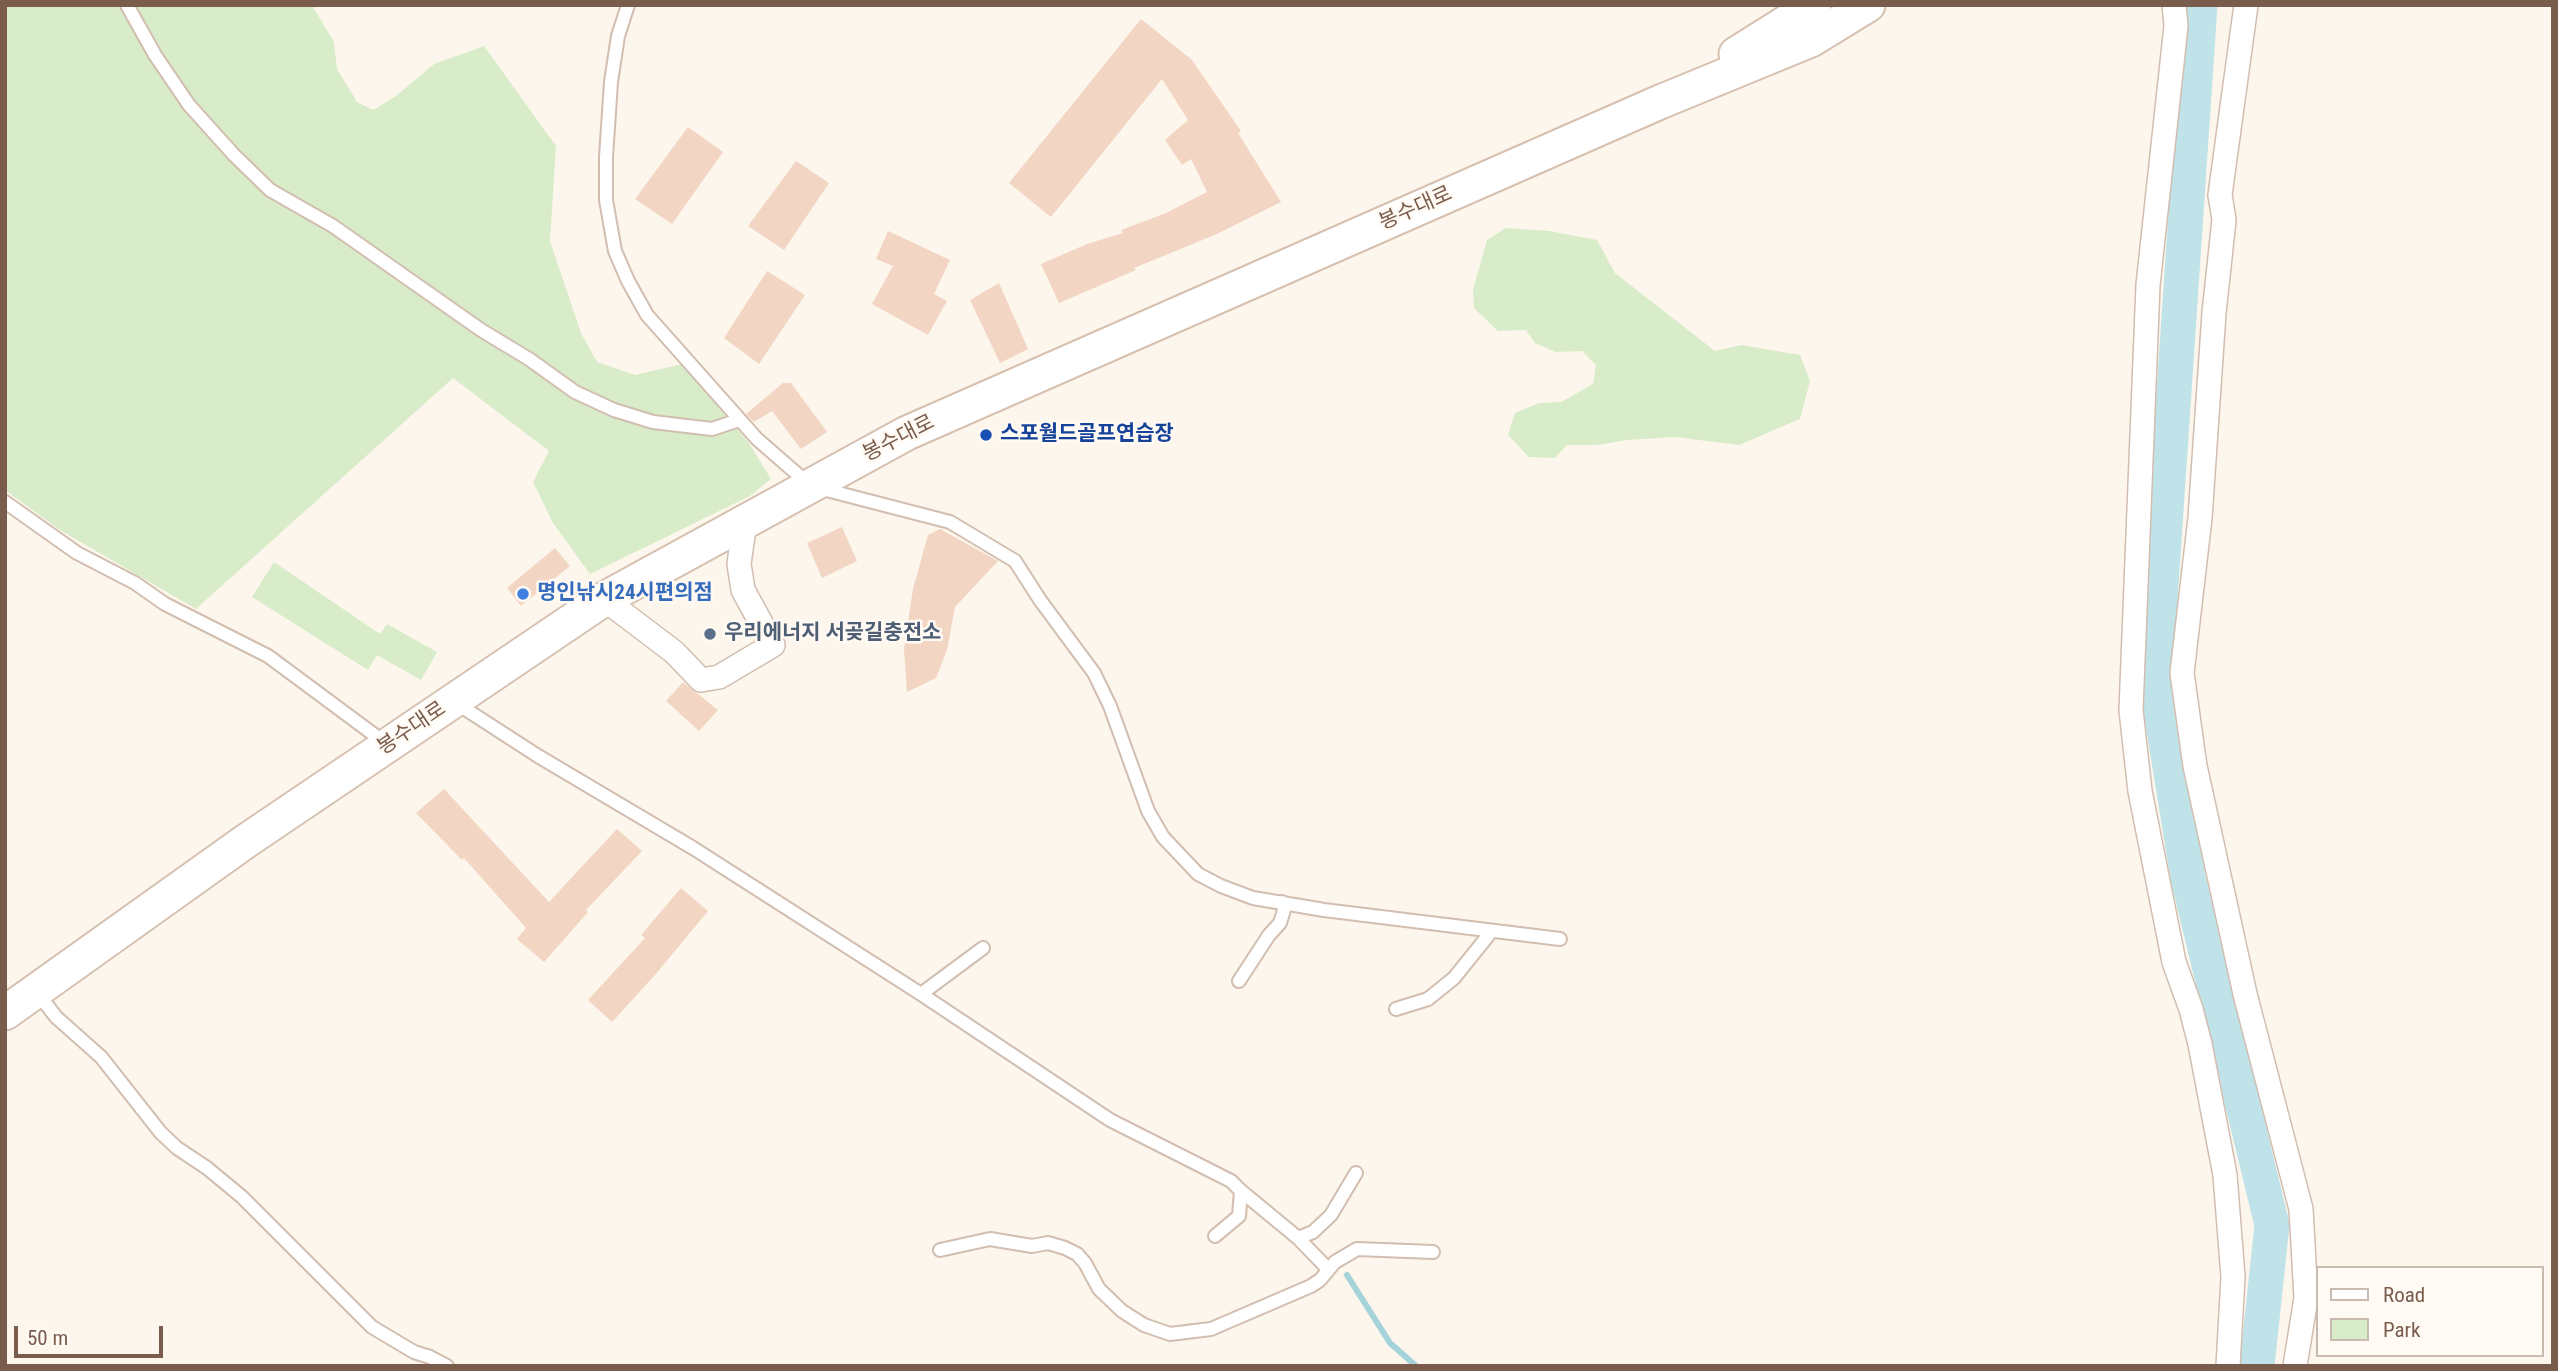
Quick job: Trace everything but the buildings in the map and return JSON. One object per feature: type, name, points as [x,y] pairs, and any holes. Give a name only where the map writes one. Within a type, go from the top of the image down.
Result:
[{"type":"main road","points":[[1660,102],[1814,5]]},
{"type":"main road","name":"봉수대로","points":[[5,1013],[246,841],[604,599],[907,433],[1660,102],[1811,40],[1868,5]]},
{"type":"street","points":[[2174,5],[2176,26],[2148,285],[2131,710],[2140,790],[2174,962],[2200,1044],[2225,1175],[2233,1277],[2229,1366]]},
{"type":"street","points":[[2246,5],[2220,195],[2224,220],[2214,313],[2197,543],[2182,673],[2196,766],[2245,994],[2301,1209],[2306,1298],[2295,1366]]},
{"type":"street","points":[[604,599],[674,652],[701,680],[719,677],[774,645],[743,590],[739,564],[745,522]]},
{"type":"lane","points":[[127,5],[155,55],[189,105],[270,190],[332,226],[481,330],[585,396],[614,410],[653,422],[712,429],[739,420]]},
{"type":"lane","points":[[628,5],[618,36],[611,82],[607,146],[606,200],[615,251],[647,314],[739,420],[781,462],[811,486],[950,522],[1015,561],[1094,673],[1110,706],[1148,811],[1163,837],[1198,874],[1254,898],[1491,932],[1560,939]]},
{"type":"lane","points":[[5,502],[77,553],[135,583],[165,604],[268,656],[388,745]]},
{"type":"lane","points":[[453,701],[538,756],[693,848],[921,994],[1110,1120],[1231,1181],[1298,1238],[1328,1269]]},
{"type":"lane","points":[[1239,981],[1280,923],[1284,910],[1282,902]]},
{"type":"lane","points":[[1396,1009],[1428,999],[1454,978],[1491,932]]},
{"type":"lane","points":[[921,994],[983,948]]},
{"type":"lane","points":[[36,991],[56,1017],[101,1057],[169,1141],[242,1197],[372,1327],[414,1352],[447,1366]]},
{"type":"lane","points":[[1298,1238],[1313,1232],[1331,1215],[1356,1172]]},
{"type":"lane","points":[[1215,1236],[1240,1216],[1241,1191]]},
{"type":"lane","points":[[940,1250],[990,1239],[1032,1246],[1048,1243],[1065,1248],[1077,1254],[1099,1289],[1122,1311],[1144,1325],[1170,1334],[1211,1329],[1311,1286],[1343,1255],[1357,1249],[1433,1252]]},
{"type":"green space","points":[[5,5],[312,5],[334,42],[337,69],[357,102],[373,110],[396,96],[434,64],[484,46],[556,146],[550,241],[581,333],[597,362],[635,375],[682,364],[749,443],[771,479],[750,496],[590,574],[553,523],[533,482],[549,451],[453,378],[196,609],[60,530],[5,490]]},
{"type":"green space","points":[[1506,228],[1549,231],[1597,240],[1615,273],[1715,351],[1741,345],[1800,355],[1810,381],[1800,419],[1739,445],[1675,437],[1597,445],[1567,445],[1555,458],[1529,457],[1508,435],[1515,413],[1539,403],[1561,402],[1593,384],[1596,365],[1582,351],[1555,352],[1535,343],[1526,330],[1498,331],[1474,308],[1473,290],[1487,240]]},
{"type":"green space","points":[[274,562],[380,634],[387,624],[437,652],[421,680],[377,655],[368,670],[252,597]]},
{"type":"waterway","points":[[2200,5],[2155,674],[2188,878],[2272,1225],[2257,1366]]},
{"type":"waterway","points":[[1347,1275],[1390,1343],[1416,1366]]},
{"type":"place","name":"스포월드골프연습장","points":[[986,435]]},
{"type":"place","name":"명인낚시24시편의점","points":[[523,594]]},
{"type":"place","name":"우리에너지 서곶길충전소","points":[[710,634]]}]
